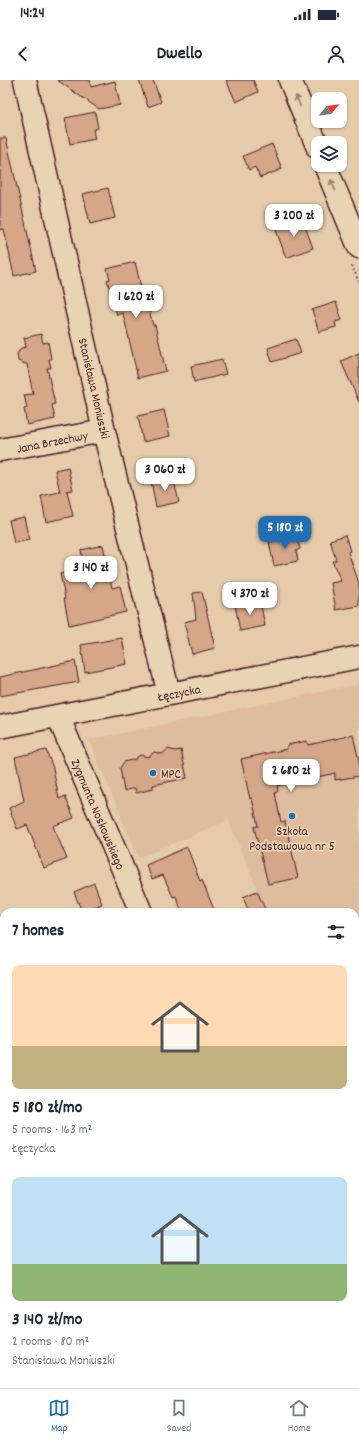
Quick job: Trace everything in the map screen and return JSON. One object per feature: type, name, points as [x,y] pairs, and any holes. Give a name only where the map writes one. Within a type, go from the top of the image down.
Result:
[{"type":"street","name":"Stanisława Moniuszki","points":[[25,80],[104,430],[169,694]]},
{"type":"street","points":[[290,80],[313,136]]},
{"type":"street","points":[[328,172],[359,247]]},
{"type":"street","name":"Jana Brzechwy","points":[[0,450],[104,430]]},
{"type":"street","name":"Łęczycka","points":[[0,727],[359,657]]},
{"type":"street","name":"Zygmunta Noskowskiego","points":[[58,716],[139,908]]},
{"type":"shaded area","name":"Szkoła Podstawowa nr 5","points":[[359,684],[359,908],[265,908],[228,820],[139,858],[89,740]]},
{"type":"building","points":[[57,80],[90,80],[91,87],[115,81],[120,105],[99,109]]},
{"type":"building","points":[[139,80],[153,80],[161,102],[148,107]]},
{"type":"building","points":[[226,80],[253,80],[258,92],[236,102]]},
{"type":"building","points":[[95,112],[98,128],[93,130],[95,139],[70,144],[65,118]]},
{"type":"building","points":[[0,138],[6,138],[36,271],[14,276],[4,229],[0,230]]},
{"type":"building","points":[[272,144],[282,169],[260,178],[255,167],[249,170],[243,156]]},
{"type":"building","points":[[108,188],[115,218],[90,224],[83,194]]},
{"type":"building","points":[[302,218],[313,248],[286,258],[275,227]]},
{"type":"building","points":[[135,262],[153,325],[155,325],[166,371],[138,378],[123,313],[117,315],[107,280],[110,279],[107,269]]},
{"type":"building","points":[[336,302],[342,320],[335,322],[336,327],[319,332],[312,310]]},
{"type":"building","points":[[41,334],[43,343],[48,342],[51,359],[49,359],[51,368],[47,368],[55,404],[52,405],[55,419],[27,425],[24,409],[27,408],[24,395],[33,394],[27,364],[18,361],[17,354],[21,348],[26,347],[24,338]]},
{"type":"building","points":[[296,339],[301,353],[272,362],[268,348]]},
{"type":"building","points":[[359,353],[359,402],[341,361]]},
{"type":"building","points":[[222,359],[226,374],[194,382],[191,366]]},
{"type":"building","points":[[164,410],[170,436],[143,442],[138,416]]},
{"type":"building","points":[[68,467],[73,490],[66,491],[73,516],[46,522],[41,496],[60,492],[55,470]]},
{"type":"building","points":[[173,477],[179,502],[156,507],[151,481]]},
{"type":"building","points":[[24,517],[29,540],[14,543],[9,520]]},
{"type":"building","points":[[296,535],[300,549],[296,551],[298,561],[274,566],[269,542]]},
{"type":"building","points":[[345,535],[350,551],[348,552],[359,583],[359,606],[336,610],[331,583],[341,581],[332,561],[336,560],[330,540]]},
{"type":"building","points":[[103,545],[112,588],[120,586],[126,612],[69,625],[60,574],[84,568],[81,550]]},
{"type":"building","points":[[202,592],[215,648],[192,654],[184,622],[196,619],[193,593]]},
{"type":"building","points":[[260,600],[265,626],[240,631],[235,605]]},
{"type":"building","points":[[122,638],[127,664],[85,672],[81,645]]},
{"type":"building","points":[[75,661],[79,682],[0,696],[0,677]]},
{"type":"building","points":[[353,735],[359,761],[359,776],[335,780],[335,773],[277,786],[278,791],[275,793],[281,822],[285,821],[298,878],[268,884],[254,827],[258,826],[252,798],[250,799],[241,759],[287,749],[287,745],[307,741],[308,745]]},
{"type":"building","name":"MPC","points":[[168,749],[175,751],[181,750],[187,778],[153,785],[153,789],[136,793],[135,788],[124,791],[120,768],[124,762],[135,759],[140,755],[148,757],[154,752],[162,754]]},
{"type":"building","points":[[46,750],[53,768],[59,799],[65,796],[74,818],[53,826],[67,859],[44,868],[27,825],[17,829],[9,808],[24,801],[15,757]]},
{"type":"building","points":[[187,847],[200,881],[202,880],[213,908],[180,908],[176,896],[173,897],[163,875],[152,879],[146,865]]},
{"type":"building","points":[[94,883],[102,904],[92,908],[80,908],[74,892]]},
{"type":"building","points":[[257,891],[265,908],[247,908],[243,897]]},
{"type":"place","name":"MPC","points":[[153,773]]},
{"type":"place","name":"Szkoła Podstawowa nr 5","points":[[292,816]]}]
